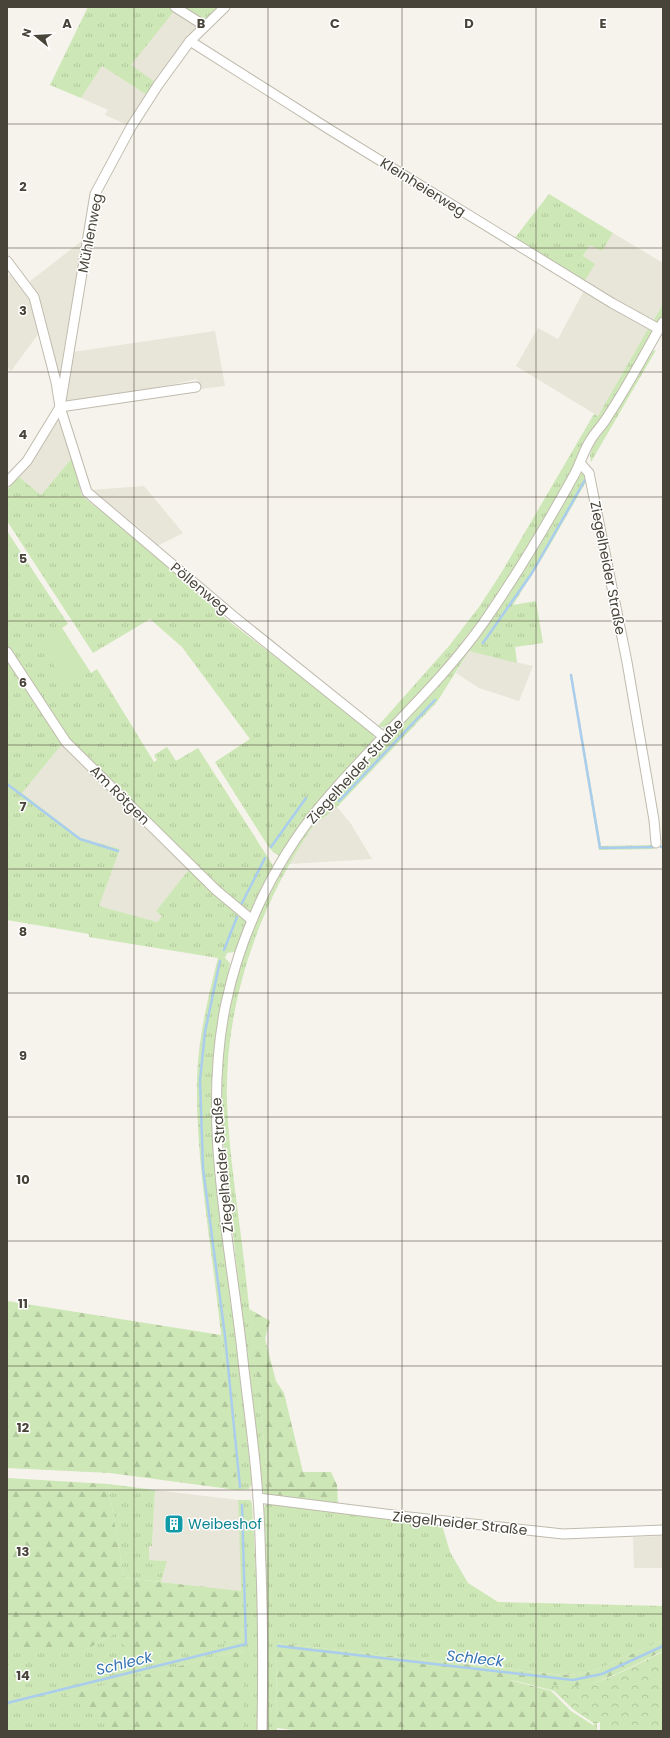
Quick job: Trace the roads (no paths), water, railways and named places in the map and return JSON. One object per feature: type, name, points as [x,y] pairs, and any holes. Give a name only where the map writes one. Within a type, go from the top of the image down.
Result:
[{"type":"street","points":[[175,7],[205,26]]},
{"type":"street","name":"Mühlenweg","points":[[7,482],[27,461],[60,407],[95,194],[131,127],[158,84],[190,41],[225,7]]},
{"type":"street","name":"Kleinheierweg","points":[[190,41],[332,131],[606,299],[661,326]]},
{"type":"street","name":"Pöllenweg","points":[[7,260],[34,297],[56,382],[60,407],[87,492],[232,615],[384,736]]},
{"type":"street","name":"Ziegelheider Straße","points":[[262,1731],[263,1651],[258,1498],[221,1185],[215,1099],[219,1043],[227,999],[236,963],[252,920],[280,866],[303,828],[327,798],[433,685],[483,624],[521,566],[580,463],[588,443],[607,418],[661,326]]},
{"type":"street","points":[[60,407],[196,388]]},
{"type":"street","name":"Ziegelheider Straße","points":[[580,463],[589,473],[627,662],[654,820],[656,843]]},
{"type":"street","name":"Am Rötgen","points":[[7,652],[66,742],[216,890],[252,920]]},
{"type":"street","name":"Ziegelheider Straße","points":[[258,1498],[563,1534],[663,1530]]},
{"type":"waterway","points":[[483,643],[532,573],[585,480]]},
{"type":"waterway","points":[[571,675],[600,848],[653,847]]},
{"type":"waterway","points":[[339,801],[435,700]]},
{"type":"waterway","points":[[7,784],[80,839],[118,851]]},
{"type":"waterway","points":[[271,847],[306,798]]},
{"type":"waterway","points":[[241,905],[265,858]]},
{"type":"waterway","points":[[224,950],[237,917]]},
{"type":"waterway","points":[[220,961],[205,1032],[200,1080],[203,1168],[225,1336],[240,1487]]},
{"type":"waterway","name":"Schleck","points":[[7,1703],[246,1644],[242,1505]]},
{"type":"waterway","name":"Schleck","points":[[278,1646],[573,1680],[602,1674],[663,1646]]},
{"type":"place","name":"Weibeshof","points":[[174,1524]]}]
